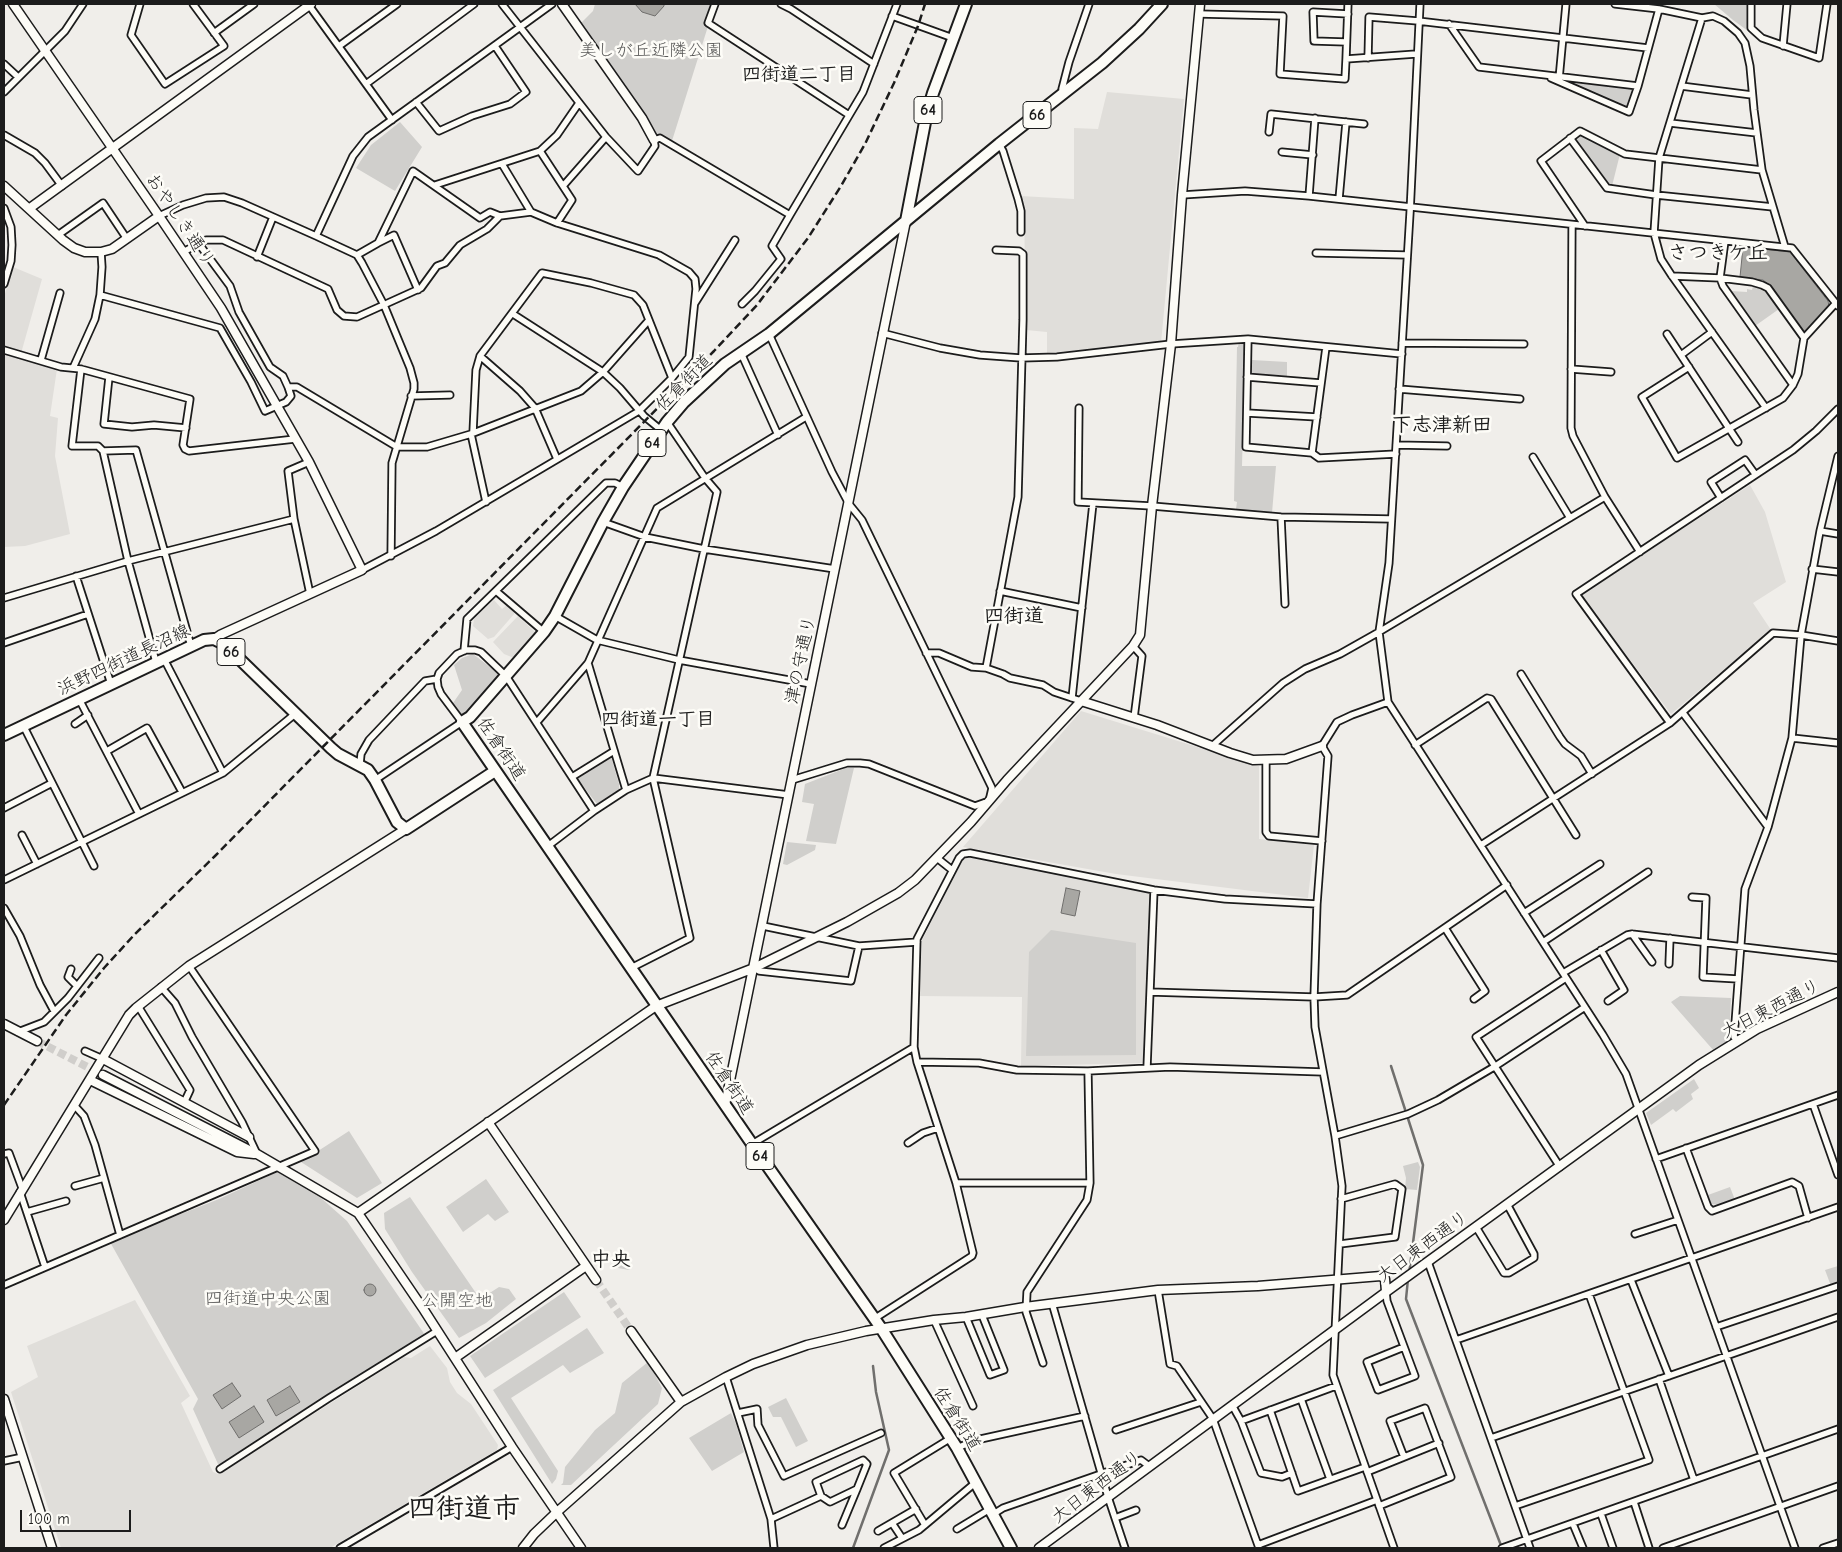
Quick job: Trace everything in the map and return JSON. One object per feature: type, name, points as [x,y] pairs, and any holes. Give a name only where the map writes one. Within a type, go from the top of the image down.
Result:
[{"type":"main road","name":"64","points":[[906,221],[932,93],[966,4]]},
{"type":"main road","name":"66","points":[[906,221],[1119,49],[1162,4]]},
{"type":"main road","name":"佐倉街道","points":[[906,221],[769,334],[706,380],[664,426],[623,487],[555,616],[544,632],[506,676],[470,717],[462,722],[656,1006],[881,1328],[957,1448],[1011,1548]]},
{"type":"main road","name":"浜野四街道長沼線","points":[[4,735],[204,640],[214,640],[224,644],[338,754],[360,764],[368,770],[397,822],[406,828]]},
{"type":"main road","points":[[406,828],[496,771]]},
{"type":"street","name":"おやしき通り","points":[[14,4],[221,308],[309,462],[362,570]]},
{"type":"street","points":[[4,92],[65,31],[83,4]]},
{"type":"street","points":[[140,4],[131,36],[165,84],[224,46],[194,4]]},
{"type":"street","points":[[214,33],[254,4]]},
{"type":"street","points":[[30,208],[309,4],[392,120]]},
{"type":"street","points":[[339,46],[397,4]]},
{"type":"street","points":[[366,84],[474,4]]},
{"type":"street","points":[[502,4],[606,138],[638,171],[655,146],[654,140],[642,118],[562,4]]},
{"type":"street","points":[[316,236],[353,156],[368,137],[552,4]]},
{"type":"street","points":[[715,4],[708,23],[849,115]]},
{"type":"street","points":[[781,4],[874,64]]},
{"type":"street","points":[[742,304],[781,259],[772,246],[862,92],[898,4]]},
{"type":"street","points":[[1065,92],[1062,89],[1089,4]]},
{"type":"street","points":[[358,1213],[656,1006],[754,968],[847,922],[898,893],[915,880],[936,858],[1133,646],[1140,635],[1152,506],[1171,344],[1182,195],[1200,4]]},
{"type":"street","points":[[1199,14],[1283,16],[1280,74],[1345,79],[1348,4]]},
{"type":"street","points":[[1420,4],[1389,563],[1379,632],[1388,702],[1564,976],[1586,1007],[1624,1070],[1795,1548]]},
{"type":"street","points":[[1559,79],[1566,4]]},
{"type":"street","points":[[1615,4],[1647,6],[1702,18],[1713,16],[1724,20],[1738,33],[1745,43],[1750,66],[1762,170],[1785,247]]},
{"type":"street","points":[[1751,4],[1751,28],[1762,38],[1819,58],[1827,4]]},
{"type":"street","points":[[1783,46],[1787,4]]},
{"type":"street","points":[[1559,79],[1629,112],[1659,9]]},
{"type":"street","points":[[1346,42],[1314,41],[1313,12],[1348,14]]},
{"type":"street","points":[[892,16],[953,38]]},
{"type":"street","points":[[1368,58],[1369,17],[1449,24],[1648,48]]},
{"type":"street","points":[[1702,18],[1659,158],[1654,233],[1661,259],[1766,408]]},
{"type":"street","points":[[1449,24],[1479,67],[1544,75],[1559,79],[1638,86]]},
{"type":"street","points":[[416,102],[439,131],[472,116],[510,104],[526,92],[495,46]]},
{"type":"street","points":[[1346,60],[1416,54]]},
{"type":"street","points":[[4,64],[18,77]]},
{"type":"street","points":[[1681,86],[1752,94]]},
{"type":"street","points":[[435,186],[540,151],[557,135],[580,103]]},
{"type":"street","points":[[1269,132],[1272,114],[1364,124]]},
{"type":"street","points":[[1309,196],[1315,118]]},
{"type":"street","points":[[1339,199],[1346,122]]},
{"type":"street","points":[[1670,123],[1757,133]]},
{"type":"street","points":[[1585,226],[1540,161],[1580,131],[1625,154],[1762,170]]},
{"type":"street","points":[[4,135],[35,153],[62,186]]},
{"type":"street","points":[[563,186],[606,138]]},
{"type":"street","points":[[654,140],[660,138],[790,215]]},
{"type":"street","points":[[1570,138],[1607,188],[1773,207]]},
{"type":"street","points":[[999,144],[1003,151],[1021,211],[1020,232]]},
{"type":"street","points":[[540,151],[572,200],[558,223]]},
{"type":"street","points":[[1282,152],[1313,156]]},
{"type":"street","points":[[502,164],[531,212]]},
{"type":"street","points":[[214,640],[220,635],[391,556],[486,502],[639,411],[689,358],[695,279],[690,272],[659,255],[558,223],[531,212],[500,216],[490,212],[480,218],[413,171],[378,243]]},
{"type":"street","points":[[4,186],[58,235],[74,248],[85,252],[101,252],[112,249],[159,216],[183,205],[206,198],[224,196],[357,255],[384,305],[413,376],[414,389],[392,463],[391,556]]},
{"type":"street","points":[[1182,195],[1244,190],[1792,248],[1837,304],[1804,338],[1798,374],[1793,385],[1783,398],[1677,458],[1642,397],[1689,367]]},
{"type":"street","points":[[58,235],[104,203],[127,239]]},
{"type":"street","points":[[4,208],[11,227],[12,245],[4,284]]},
{"type":"street","points":[[183,252],[206,240],[223,240],[328,289],[337,310],[344,316],[357,317],[421,288],[438,266],[445,263],[460,245],[487,228],[500,216]]},
{"type":"street","points":[[257,257],[273,217]]},
{"type":"street","name":"津の守通り","points":[[725,1105],[906,221]]},
{"type":"street","points":[[1572,225],[1571,428],[1573,436],[1606,497],[1640,552]]},
{"type":"street","points":[[357,255],[394,235],[418,290]]},
{"type":"street","points":[[694,305],[735,240]]},
{"type":"street","points":[[1725,241],[1720,278],[1793,385]]},
{"type":"street","points":[[100,295],[220,328],[265,411],[277,407],[286,402],[291,396],[283,376],[270,367],[239,312],[230,286],[199,244]]},
{"type":"street","points":[[986,668],[1018,497],[1023,254],[1019,251],[996,250]]},
{"type":"street","points":[[73,368],[95,318],[100,295],[101,252]]},
{"type":"street","points":[[1316,253],[1407,256]]},
{"type":"street","points":[[486,502],[472,433],[476,370],[480,356],[542,273],[591,283],[634,295],[643,305],[672,378]]},
{"type":"street","points":[[1672,276],[1720,278],[1752,282],[1768,288],[1804,338]]},
{"type":"street","points":[[41,360],[60,293]]},
{"type":"street","points":[[513,314],[603,372],[620,388],[639,411],[664,426],[717,492],[653,778],[690,938],[631,968]]},
{"type":"street","points":[[288,387],[297,387],[397,446],[427,447],[472,433],[581,391],[603,372],[649,320]]},
{"type":"street","points":[[1680,355],[1712,332]]},
{"type":"street","points":[[882,333],[940,348],[980,355],[1021,358],[1057,357],[1171,344],[1248,339],[1402,354]]},
{"type":"street","points":[[769,334],[841,491],[862,520],[992,788],[989,801]]},
{"type":"street","points":[[1667,334],[1738,442]]},
{"type":"street","points":[[1248,339],[1246,447],[1312,453],[1318,458],[1396,454]]},
{"type":"street","points":[[1402,343],[1524,344]]},
{"type":"street","points":[[1312,453],[1326,346]]},
{"type":"street","points":[[4,350],[61,367],[81,369],[190,399],[183,445],[189,451],[295,439]]},
{"type":"street","points":[[741,353],[778,435]]},
{"type":"street","points":[[480,356],[520,391],[535,408],[557,459]]},
{"type":"street","points":[[81,369],[72,446],[98,446],[102,451],[128,560],[160,660],[223,773]]},
{"type":"street","points":[[1571,369],[1611,372]]},
{"type":"street","points":[[109,377],[104,424],[132,427],[154,425],[186,428]]},
{"type":"street","points":[[1247,377],[1322,383]]},
{"type":"street","points":[[1399,389],[1520,399]]},
{"type":"street","points":[[412,396],[450,395]]},
{"type":"street","points":[[1079,408],[1078,502],[1281,517],[1391,519]]},
{"type":"street","points":[[1670,723],[1576,594],[1793,450],[1838,409]]},
{"type":"street","points":[[1247,413],[1317,416]]},
{"type":"street","points":[[536,722],[588,663],[657,508],[806,417]]},
{"type":"street","points":[[1396,445],[1447,446]]},
{"type":"street","points":[[102,451],[136,450],[191,646]]},
{"type":"street","points":[[1737,1040],[1734,1037],[1745,889],[1768,827],[1792,738],[1801,635],[1820,531],[1838,456]]},
{"type":"street","points":[[1533,457],[1570,518]]},
{"type":"street","points":[[1721,498],[1711,482],[1745,460],[1755,474]]},
{"type":"street","points":[[309,462],[288,471],[294,519],[310,594]]},
{"type":"street","points":[[464,651],[467,619],[606,483],[615,483],[623,487]]},
{"type":"street","points":[[1212,746],[1282,683],[1305,669],[1340,654],[1379,632],[1606,497]]},
{"type":"street","points":[[1072,698],[1093,503]]},
{"type":"street","points":[[1281,517],[1285,604]]},
{"type":"street","points":[[4,598],[128,560],[294,519]]},
{"type":"street","points":[[603,522],[645,536],[704,549],[835,569]]},
{"type":"street","points":[[1820,531],[1838,534]]},
{"type":"street","points":[[1812,570],[1838,572]]},
{"type":"street","points":[[76,576],[111,684]]},
{"type":"street","points":[[496,591],[544,632]]},
{"type":"street","points":[[1000,591],[1082,608]]},
{"type":"street","points":[[4,643],[88,614]]},
{"type":"street","points":[[555,616],[598,640],[680,660],[811,684]]},
{"type":"street","points":[[1481,845],[1684,713],[1773,633],[1838,641]]},
{"type":"street","points":[[1133,646],[1142,656],[1134,718]]},
{"type":"street","points":[[375,780],[462,722],[441,694],[437,679],[452,659],[464,651],[481,652],[506,676],[594,811]]},
{"type":"street","points":[[926,653],[938,653],[972,667],[986,668],[1010,678],[1043,685],[1054,692],[1134,718],[1243,758],[1286,759],[1322,746],[1337,722],[1388,702]]},
{"type":"street","points":[[588,663],[626,790]]},
{"type":"street","points":[[1521,674],[1560,737],[1565,744],[1581,756],[1592,774]]},
{"type":"street","points":[[360,764],[361,754],[369,740],[425,680],[437,679]]},
{"type":"street","points":[[1415,745],[1487,698],[1491,699],[1576,835]]},
{"type":"street","points":[[79,699],[138,814]]},
{"type":"street","points":[[1684,713],[1768,827]]},
{"type":"street","points":[[4,880],[223,773],[295,714]]},
{"type":"street","points":[[74,724],[88,715]]},
{"type":"street","points":[[24,725],[94,866]]},
{"type":"street","points":[[107,751],[147,728],[182,792]]},
{"type":"street","points":[[1792,738],[1838,743]]},
{"type":"street","points":[[1322,746],[1328,756],[1317,904],[1314,997],[1315,1027],[1342,1186],[1334,1375],[1336,1386],[1394,1548]]},
{"type":"street","points":[[572,777],[614,750]]},
{"type":"street","points":[[1266,760],[1266,832],[1269,836],[1322,841]]},
{"type":"street","points":[[792,780],[847,763],[868,764],[975,806],[989,801]]},
{"type":"street","points":[[548,846],[594,811],[626,790],[653,778],[789,795]]},
{"type":"street","points":[[4,808],[52,783]]},
{"type":"street","points":[[4,1220],[129,1015],[138,1006],[189,966],[406,828]]},
{"type":"street","points":[[26,837],[37,864]]},
{"type":"street","points":[[874,1319],[972,1256],[973,1253],[956,1183],[917,1062],[914,1047],[917,942],[952,870],[963,854],[970,853],[1154,890],[1225,899],[1317,904]]},
{"type":"street","points":[[936,858],[952,870]]},
{"type":"street","points":[[1524,914],[1600,864]]},
{"type":"street","points":[[1543,942],[1648,872]]},
{"type":"street","points":[[1150,992],[1314,997],[1346,995],[1507,885]]},
{"type":"street","points":[[1147,1068],[1154,890]]},
{"type":"street","points":[[1692,897],[1706,898],[1703,976],[1738,979]]},
{"type":"street","points":[[4,908],[20,936],[40,986],[54,1012]]},
{"type":"street","points":[[763,926],[859,946],[917,942]]},
{"type":"street","points":[[1446,928],[1485,992],[1474,999]]},
{"type":"street","points":[[1560,1167],[1476,1037],[1627,934],[1838,958]]},
{"type":"street","points":[[1632,934],[1652,962]]},
{"type":"street","points":[[1669,964],[1670,938]]},
{"type":"street","points":[[754,968],[851,981],[859,946]]},
{"type":"street","points":[[1601,950],[1624,990],[1608,1000]]},
{"type":"street","points":[[18,1032],[44,1022],[77,986],[99,958]]},
{"type":"street","points":[[4,1284],[315,1150],[189,966]]},
{"type":"street","points":[[71,969],[68,978],[77,986]]},
{"type":"street","points":[[161,987],[175,1003],[192,1037],[242,1122],[257,1154]]},
{"type":"street","name":"大日東西通り","points":[[1039,1548],[1638,1108],[1737,1040],[1838,992]]},
{"type":"street","points":[[138,1006],[190,1090],[184,1103]]},
{"type":"street","points":[[1335,1136],[1408,1114],[1438,1100],[1494,1067],[1586,1007]]},
{"type":"street","points":[[5,1027],[36,1041]]},
{"type":"street","points":[[752,1144],[914,1047]]},
{"type":"street","points":[[85,1050],[249,1137]]},
{"type":"street","points":[[917,1062],[979,1063],[1017,1070],[1088,1071],[1147,1068],[1323,1072]]},
{"type":"street","points":[[1042,1362],[1025,1307],[1027,1292],[1088,1200],[1090,1183],[1088,1071]]},
{"type":"street","points":[[103,1075],[257,1154],[358,1213],[581,1548]]},
{"type":"street","points":[[90,1080],[236,1152],[257,1154]]},
{"type":"street","points":[[1656,1158],[1838,1094]]},
{"type":"street","points":[[1813,1104],[1838,1175]]},
{"type":"street","points":[[74,1105],[84,1116],[95,1145],[120,1235]]},
{"type":"street","points":[[488,1122],[596,1280]]},
{"type":"street","points":[[908,1143],[923,1133],[938,1128]]},
{"type":"street","points":[[1686,1148],[1708,1207],[1712,1211],[1792,1182],[1799,1186],[1808,1218]]},
{"type":"street","points":[[4,1154],[9,1153],[44,1267]]},
{"type":"street","points":[[75,1186],[104,1178]]},
{"type":"street","points":[[956,1183],[1090,1183]]},
{"type":"street","points":[[1340,1244],[1395,1237],[1402,1189],[1395,1184],[1341,1199]]},
{"type":"street","points":[[27,1212],[66,1200]]},
{"type":"street","points":[[1476,1228],[1504,1273],[1508,1273],[1534,1258],[1534,1254],[1507,1204]]},
{"type":"street","points":[[1456,1340],[1838,1207]]},
{"type":"street","points":[[1635,1234],[1678,1220]]},
{"type":"street","points":[[1428,1262],[1530,1548]]},
{"type":"street","points":[[455,1358],[586,1266]]},
{"type":"street","points":[[523,1548],[534,1534],[557,1512],[681,1402],[726,1377],[784,1352],[834,1338],[881,1328],[934,1320],[1158,1290],[1381,1276],[1385,1279],[1387,1301],[1415,1376],[1378,1390],[1367,1362],[1404,1347]]},
{"type":"street","points":[[1630,1280],[1668,1376]]},
{"type":"street","points":[[1716,1327],[1838,1286]]},
{"type":"street","points":[[1158,1290],[1170,1364],[1178,1366],[1214,1419],[1259,1547],[1451,1477],[1425,1408],[1390,1421],[1404,1457]]},
{"type":"street","points":[[1516,1506],[1649,1460],[1589,1294]]},
{"type":"street","points":[[1052,1304],[1108,1497],[1125,1548]]},
{"type":"street","points":[[966,1317],[990,1375],[1004,1370],[982,1315]]},
{"type":"street","points":[[1491,1438],[1838,1317]]},
{"type":"street","points":[[934,1320],[973,1406]]},
{"type":"street","points":[[220,1470],[329,1398],[437,1331]]},
{"type":"street","points":[[632,1331],[681,1402]]},
{"type":"street","points":[[726,1377],[771,1519],[774,1548]]},
{"type":"street","points":[[1659,1379],[1694,1480]]},
{"type":"street","points":[[1241,1420],[1336,1386]]},
{"type":"street","points":[[1301,1398],[1330,1479]]},
{"type":"street","points":[[4,1399],[52,1548]]},
{"type":"street","points":[[1116,1430],[1201,1402]]},
{"type":"street","points":[[1232,1405],[1241,1420],[1261,1473],[1282,1477],[1292,1473]]},
{"type":"street","points":[[738,1413],[757,1409],[758,1425],[784,1476],[881,1433]]},
{"type":"street","points":[[1270,1410],[1298,1490],[1404,1457],[1438,1443]]},
{"type":"street","points":[[957,1448],[976,1440],[1085,1416]]},
{"type":"street","points":[[1502,1548],[1838,1429]]},
{"type":"street","points":[[925,1525],[894,1473],[951,1438]]},
{"type":"street","points":[[340,1548],[512,1447]]},
{"type":"street","points":[[4,1461],[23,1457]]},
{"type":"street","points":[[842,1526],[857,1489],[867,1464],[863,1460],[816,1482],[821,1496],[830,1502],[857,1489]]},
{"type":"street","points":[[957,1529],[991,1512],[1101,1473],[1141,1460],[1149,1466]]},
{"type":"street","points":[[884,1548],[925,1525],[976,1483]]},
{"type":"street","points":[[1663,1548],[1838,1486]]},
{"type":"street","points":[[771,1519],[821,1496]]},
{"type":"street","points":[[1634,1502],[1649,1548]]},
{"type":"street","points":[[878,1531],[916,1509]]},
{"type":"street","points":[[1115,1518],[1136,1510]]},
{"type":"street","points":[[1601,1514],[1613,1548]]},
{"type":"street","points":[[892,1522],[902,1538]]},
{"type":"street","points":[[1574,1524],[1583,1548]]},
{"type":"street","points":[[1823,1548],[1838,1543]]},
{"type":"shaded area","points":[[635,4],[664,4],[664,6],[655,16],[642,12]]},
{"type":"shaded area","points":[[1107,92],[1184,99],[1161,343],[1047,353],[1047,332],[1026,330],[1024,207],[1021,196],[1074,199],[1074,128],[1098,129]]},
{"type":"shaded area","points":[[1743,247],[1790,252],[1828,301],[1829,306],[1807,332],[1803,332],[1772,287],[1763,280],[1740,277]]},
{"type":"shaded area","points":[[13,267],[42,279],[20,357],[57,369],[50,416],[58,418],[55,456],[70,534],[25,546],[4,547],[4,297]]},
{"type":"shaded area","points":[[1750,485],[1765,512],[1786,582],[1753,603],[1771,630],[1671,714],[1581,595]]},
{"type":"shaded area","points":[[494,600],[502,609],[507,605],[515,613],[494,637],[488,639],[473,626],[474,619]]},
{"type":"shaded area","points":[[518,616],[536,633],[514,658],[504,654],[493,642]]},
{"type":"shaded area","points":[[1081,711],[1259,766],[1259,839],[1314,845],[1308,898],[1116,874],[963,847]]},
{"type":"shaded area","points":[[967,856],[1149,892],[1151,896],[1144,1063],[1021,1066],[1022,997],[919,996],[922,940],[963,860]]},
{"type":"shaded area","points":[[1066,888],[1080,891],[1075,916],[1061,913]]},
{"type":"shaded area","points":[[368,1284],[372,1284],[376,1290],[372,1296],[368,1296],[364,1292],[364,1288]]},
{"type":"shaded area","points":[[135,1300],[190,1396],[181,1403],[213,1472],[218,1474],[404,1357],[411,1358],[430,1346],[447,1368],[450,1382],[457,1393],[471,1404],[498,1445],[497,1450],[330,1548],[61,1548],[11,1392],[38,1377],[27,1346]]},
{"type":"shaded area","points":[[232,1383],[241,1396],[222,1409],[213,1395]]},
{"type":"shaded area","points":[[290,1386],[300,1402],[276,1416],[267,1400]]},
{"type":"shaded area","points":[[254,1406],[264,1422],[239,1438],[229,1422]]},
{"type":"green space","name":"美しが丘近隣公園","points":[[595,4],[715,4],[671,144],[660,138],[654,140],[577,27],[593,11]]},
{"type":"green space","points":[[1714,4],[1749,4],[1748,31],[1733,20]]},
{"type":"green space","points":[[1564,80],[1636,87],[1627,108]]},
{"type":"green space","points":[[400,122],[422,147],[395,191],[356,168],[371,145]]},
{"type":"green space","points":[[1580,133],[1620,154],[1612,186],[1608,185],[1573,139]]},
{"type":"green space","points":[[1753,286],[1763,289],[1779,309],[1755,326],[1731,291],[1747,292],[1747,289],[1752,290]]},
{"type":"green space","points":[[1239,341],[1245,344],[1242,466],[1276,466],[1272,513],[1236,509],[1237,502],[1234,501],[1237,347]]},
{"type":"green space","points":[[1252,360],[1287,362],[1287,376],[1253,374],[1251,371]]},
{"type":"green space","points":[[473,654],[498,673],[497,680],[465,715],[460,715],[453,703],[462,690],[454,665],[462,658]]},
{"type":"green space","points":[[610,753],[619,790],[597,804],[576,777]]},
{"type":"green space","points":[[846,768],[854,768],[836,844],[806,841],[814,804],[802,802],[805,784]]},
{"type":"green space","points":[[787,842],[816,845],[815,850],[787,865],[783,864]]},
{"type":"green space","points":[[1051,930],[1136,943],[1136,1055],[1026,1056],[1029,952]]},
{"type":"green space","points":[[1680,996],[1731,998],[1729,1040],[1714,1051],[1671,1002]]},
{"type":"green space","points":[[1694,1079],[1699,1088],[1691,1094],[1693,1099],[1676,1112],[1673,1109],[1651,1125],[1646,1113]]},
{"type":"green space","points":[[349,1131],[382,1183],[357,1198],[301,1162]]},
{"type":"green space","points":[[1418,1162],[1420,1167],[1417,1190],[1405,1189],[1406,1178],[1403,1166]]},
{"type":"green space","name":"四街道中央公園","points":[[277,1172],[321,1198],[347,1221],[425,1335],[221,1464],[218,1464],[193,1409],[198,1399],[110,1242],[219,1199]]},
{"type":"green space","points":[[486,1179],[509,1212],[495,1221],[488,1214],[463,1232],[446,1207]]},
{"type":"green space","points":[[1730,1187],[1735,1200],[1721,1205],[1711,1204],[1708,1195]]},
{"type":"green space","name":"公開空地","points":[[410,1197],[478,1296],[485,1296],[499,1287],[509,1289],[516,1299],[486,1323],[459,1338],[412,1272],[385,1229],[384,1213]]},
{"type":"green space","points":[[621,1254],[633,1267],[629,1270],[618,1268],[613,1260]]},
{"type":"green space","points":[[1838,1266],[1838,1283],[1831,1286],[1825,1270]]},
{"type":"green space","points":[[564,1292],[581,1317],[485,1378],[470,1356]]},
{"type":"green space","points":[[587,1328],[604,1353],[570,1373],[563,1365],[511,1398],[558,1471],[556,1479],[552,1484],[493,1390]]},
{"type":"green space","points":[[648,1362],[662,1388],[658,1404],[571,1485],[561,1485],[563,1483],[565,1467],[595,1430],[615,1413],[622,1383]]},
{"type":"green space","points":[[786,1398],[808,1441],[796,1447],[781,1417],[773,1417],[768,1407]]},
{"type":"green space","points":[[731,1413],[744,1452],[712,1471],[689,1438]]},
{"type":"waterway","points":[[1391,1066],[1423,1165],[1409,1274]]},
{"type":"waterway","points":[[1408,1279],[1406,1299],[1502,1548]]},
{"type":"waterway","points":[[853,1548],[889,1450],[876,1392],[873,1366]]},
{"type":"tunnel","points":[[37,1041],[103,1075]]},
{"type":"tunnel","points":[[596,1280],[631,1331]]},
{"type":"railway","points":[[4,1105],[66,1015],[104,968],[135,934],[215,856],[714,351],[757,305],[808,238],[865,144],[894,83],[918,26],[925,4]]},
{"type":"district","name":"四街道二丁目","points":[[799,75]]},
{"type":"district","name":"さつきケ丘","points":[[1718,253]]},
{"type":"district","name":"下志津新田","points":[[1442,425]]},
{"type":"district","name":"四街道","points":[[1014,616]]},
{"type":"district","name":"四街道一丁目","points":[[658,720]]},
{"type":"district","name":"中央","points":[[611,1260]]},
{"type":"district","name":"四街道市","points":[[464,1509]]}]
